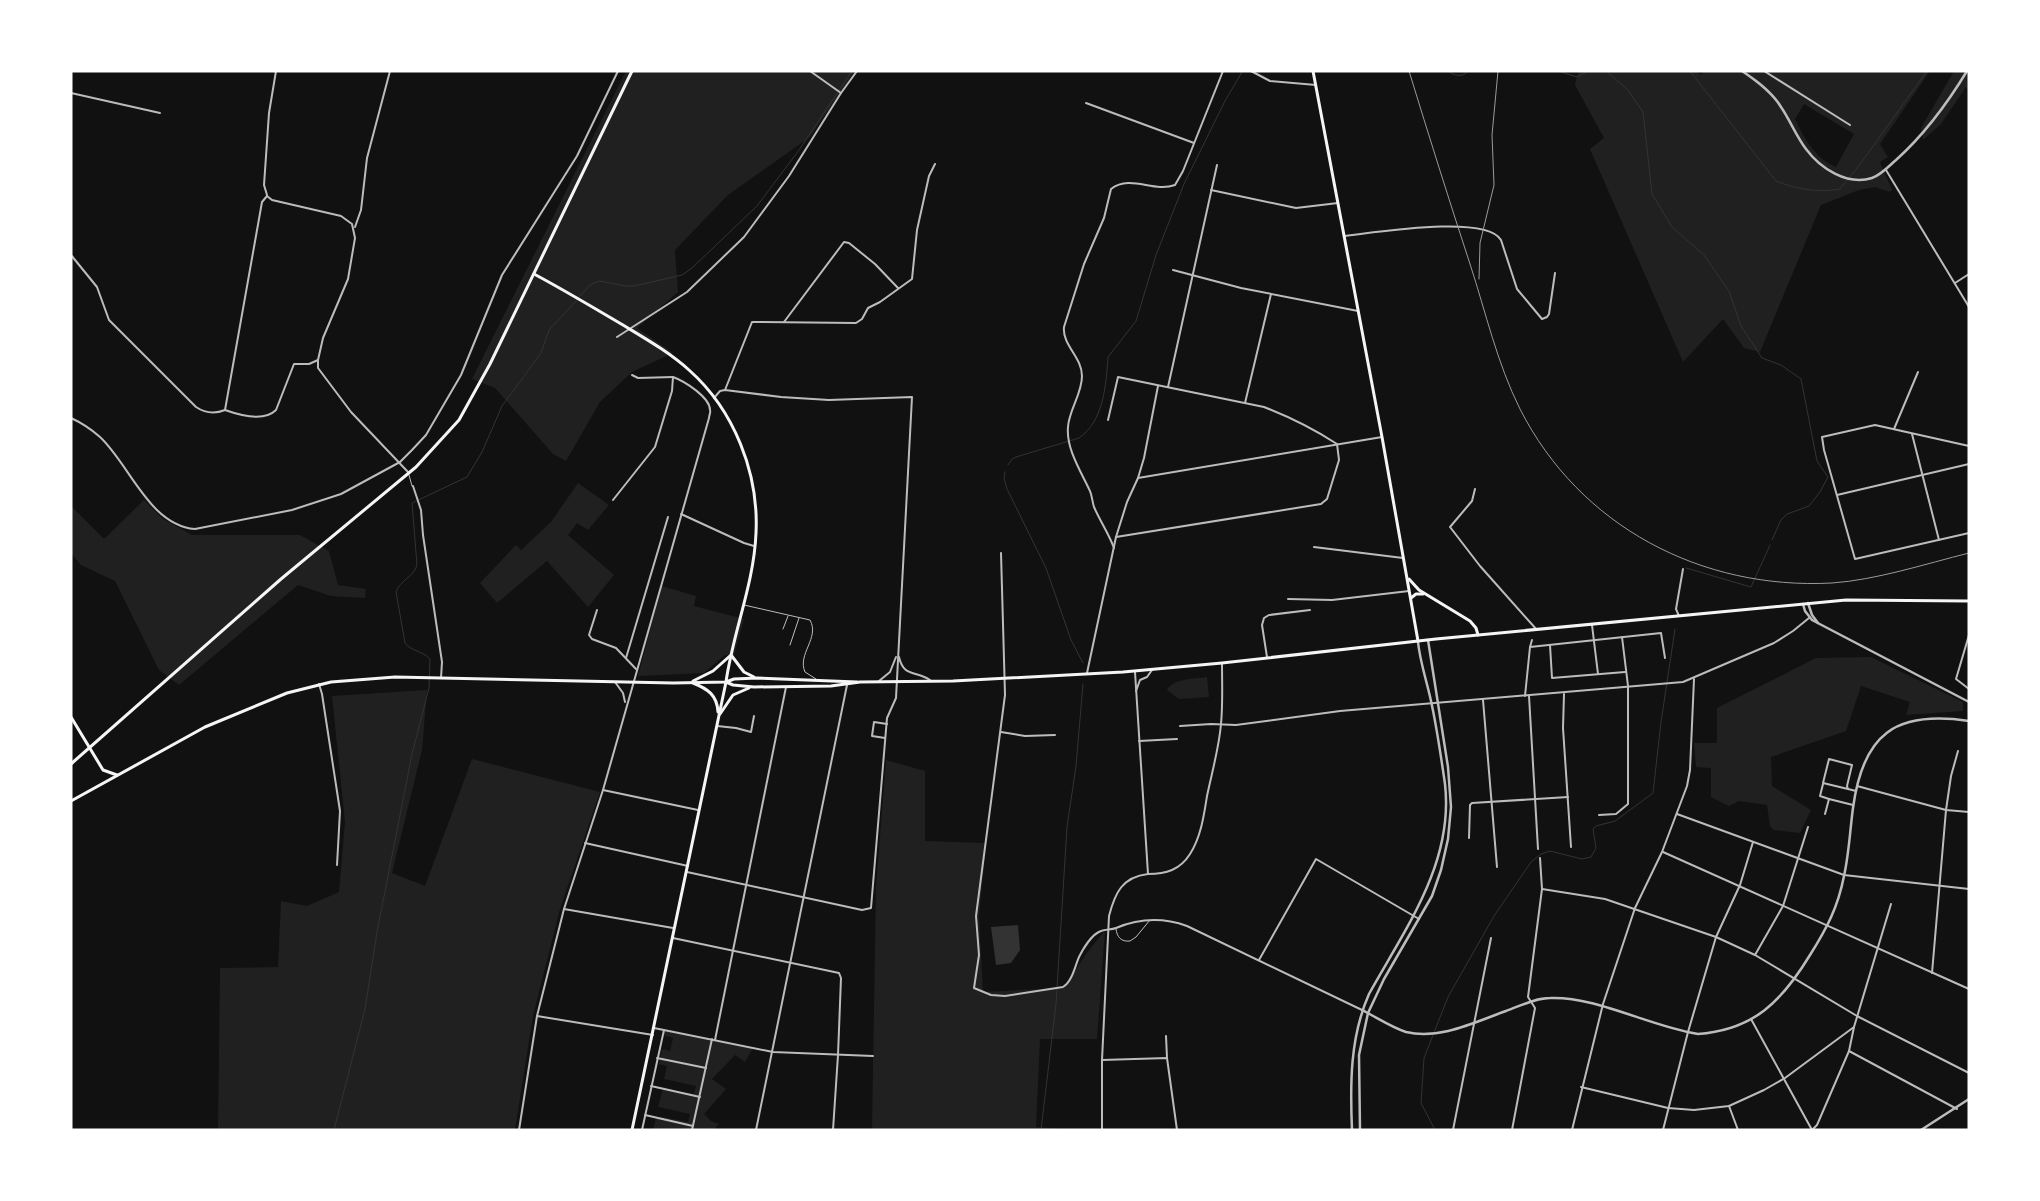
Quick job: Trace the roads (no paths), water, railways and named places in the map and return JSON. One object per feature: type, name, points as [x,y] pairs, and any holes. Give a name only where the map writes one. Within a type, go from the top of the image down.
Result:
[{"type":"main road","points":[[71,764],[281,579],[409,473],[441,441],[466,410],[632,71]]},
{"type":"main road","points":[[1314,71],[1418,642]]},
{"type":"main road","points":[[534,274],[674,357],[690,371],[714,398],[732,424],[750,470],[756,507],[755,546],[744,605],[718,717]]},
{"type":"main road","points":[[1407,576],[1418,590],[1470,621],[1476,628],[1478,635]]},
{"type":"main road","points":[[1410,599],[1416,594],[1425,594]]},
{"type":"main road","points":[[71,801],[205,727],[270,699],[319,684],[358,679],[441,678],[614,682],[726,682],[734,679],[757,678],[896,682],[1135,672],[1428,640],[1846,600],[1969,601]]},
{"type":"main road","points":[[731,655],[744,672],[757,678]]},
{"type":"main road","points":[[690,682],[713,671],[731,655]]},
{"type":"main road","points":[[632,1130],[717,726],[718,704],[715,697],[706,689],[690,682]]},
{"type":"main road","points":[[726,682],[733,685],[754,687],[847,685],[860,682]]},
{"type":"main road","points":[[718,717],[733,695],[741,690],[754,687]]},
{"type":"main road","points":[[71,717],[103,770],[117,775]]},
{"type":"street","points":[[390,71],[367,158],[361,210],[354,228],[355,238],[348,279],[323,338],[318,368],[351,412],[409,473]]},
{"type":"street","points":[[71,418],[85,425],[101,438],[160,514],[187,528],[195,529],[264,516],[313,503],[341,494],[400,462],[426,435],[445,404],[473,350],[502,275],[577,156],[618,71]]},
{"type":"street","points":[[810,71],[839,92]]},
{"type":"street","points":[[617,337],[687,292],[744,238],[789,176],[839,92],[857,71]]},
{"type":"street","points":[[1114,548],[1094,507],[1090,492],[1070,445],[1068,428],[1078,398],[1082,376],[1081,367],[1063,336],[1064,327],[1084,264],[1104,218],[1112,189],[1123,182],[1154,188],[1167,188],[1175,185],[1223,71]]},
{"type":"street","points":[[1251,71],[1270,81],[1316,85]]},
{"type":"street","points":[[1742,71],[1761,84],[1777,100],[1810,155],[1829,170],[1852,179],[1872,178],[1886,169],[1936,118],[1967,71]]},
{"type":"street","points":[[1764,71],[1850,125]]},
{"type":"street","points":[[275,72],[269,113],[264,186],[267,196],[272,200],[341,216],[347,219],[354,228]]},
{"type":"street","points":[[71,92],[160,113]]},
{"type":"street","points":[[1086,103],[1194,143]]},
{"type":"street","points":[[725,390],[752,322],[858,322],[868,308],[880,302],[913,277],[918,230],[929,176],[934,164]]},
{"type":"street","points":[[1168,387],[1217,165]]},
{"type":"street","points":[[1886,169],[1969,307]]},
{"type":"street","points":[[1211,190],[1296,208],[1338,203]]},
{"type":"street","points":[[225,410],[262,202],[267,196]]},
{"type":"street","points":[[1344,236],[1426,227],[1471,227],[1490,231],[1497,234],[1501,240],[1517,289],[1542,319],[1550,314],[1555,273]]},
{"type":"street","points":[[784,322],[844,242],[849,243],[875,264],[899,288]]},
{"type":"street","points":[[71,254],[94,283],[107,315],[120,332],[196,407],[207,412],[225,410],[236,414],[253,416],[273,414],[294,364],[309,364],[318,360]]},
{"type":"street","points":[[1173,270],[1271,294],[1358,311]]},
{"type":"street","points":[[1954,283],[1969,274]]},
{"type":"street","points":[[1245,403],[1271,294]]},
{"type":"street","points":[[1894,429],[1918,372]]},
{"type":"street","points":[[519,1130],[537,1016],[564,909],[603,790],[632,682],[709,418],[710,409],[707,402],[686,383],[673,377],[643,378],[632,375]]},
{"type":"street","points":[[613,500],[655,447],[672,391],[673,377]]},
{"type":"street","points":[[1108,420],[1118,377],[1245,403],[1278,412],[1318,432],[1336,444],[1339,460],[1324,503],[1116,537]]},
{"type":"street","points":[[1087,673],[1116,537],[1144,458],[1158,386]]},
{"type":"street","points":[[687,872],[862,910],[871,908],[886,724],[896,698],[912,397],[829,400],[781,397],[725,390],[720,391],[714,398]]},
{"type":"street","points":[[1969,446],[1875,425],[1822,437],[1836,496],[1855,559],[1969,533]]},
{"type":"street","points":[[1912,434],[1939,540]]},
{"type":"street","points":[[1138,478],[1382,437]]},
{"type":"street","points":[[1836,496],[1969,464]]},
{"type":"street","points":[[412,486],[421,510],[424,544],[442,662],[441,678]]},
{"type":"street","points":[[1475,489],[1472,502],[1450,527],[1480,566],[1537,630]]},
{"type":"street","points":[[681,514],[744,543],[755,546]]},
{"type":"street","points":[[626,658],[668,517]]},
{"type":"street","points":[[1314,547],[1404,558]]},
{"type":"street","points":[[1001,553],[1005,695],[976,916],[979,955],[974,988],[991,995],[1005,996],[1060,988],[1068,983],[1080,955],[1092,937],[1099,931],[1150,919],[1168,920],[1187,926],[1405,1031],[1438,1033],[1459,1029],[1540,999],[1566,998],[1688,1032],[1712,1033],[1739,1025],[1773,1003],[1795,979],[1828,926],[1837,906],[1844,875],[1857,786],[1868,755],[1878,741],[1890,730],[1905,722],[1926,717],[1968,719]]},
{"type":"street","points":[[1679,616],[1676,609],[1683,569]]},
{"type":"street","points":[[1288,600],[1332,600],[1409,591]]},
{"type":"street","points":[[1804,604],[1809,618],[1819,624],[1968,702]]},
{"type":"street","points":[[1808,604],[1819,624]]},
{"type":"street","points":[[597,610],[589,635],[592,639],[616,648],[636,669]]},
{"type":"street","points":[[1267,658],[1262,625],[1264,618],[1269,615],[1310,610]]},
{"type":"street","points":[[1180,726],[1211,724],[1221,726],[1340,711],[1672,683],[1694,679],[1774,643],[1809,618]]},
{"type":"street","points":[[1592,625],[1598,674]]},
{"type":"street","points":[[1530,647],[1661,633],[1665,658]]},
{"type":"street","points":[[1969,635],[1956,679],[1969,689]]},
{"type":"street","points":[[1599,815],[1616,814],[1628,804],[1628,686],[1622,637]]},
{"type":"street","points":[[1360,1130],[1359,1055],[1368,1013],[1432,896],[1446,851],[1450,817],[1448,767],[1428,640]]},
{"type":"street","points":[[1524,696],[1532,640]]},
{"type":"street","points":[[1352,1130],[1352,1061],[1362,1010],[1424,896],[1433,874],[1444,827],[1446,805],[1444,784],[1432,704],[1418,642]]},
{"type":"street","points":[[1550,645],[1552,678],[1626,672]]},
{"type":"street","points":[[898,652],[902,668],[933,681]]},
{"type":"street","points":[[878,682],[890,672],[898,652]]},
{"type":"street","points":[[1102,1130],[1102,1060],[1109,916],[1117,892],[1129,880],[1137,876],[1171,872],[1190,854],[1203,816],[1221,726],[1222,664]]},
{"type":"street","points":[[1136,693],[1140,680],[1148,677],[1152,670]]},
{"type":"street","points":[[1135,672],[1148,874]]},
{"type":"street","points":[[1572,1130],[1581,1086],[1602,1007],[1635,908],[1662,852],[1687,786],[1690,770],[1694,679]]},
{"type":"street","points":[[614,682],[623,693],[626,704]]},
{"type":"street","points":[[319,684],[340,811],[338,865]]},
{"type":"street","points":[[756,1130],[847,685]]},
{"type":"street","points":[[692,1130],[733,951],[786,687]]},
{"type":"street","points":[[1564,693],[1563,728],[1571,846]]},
{"type":"street","points":[[1529,696],[1538,849]]},
{"type":"street","points":[[1483,700],[1497,867]]},
{"type":"street","points":[[717,726],[751,732],[754,716]]},
{"type":"street","points":[[885,738],[872,736],[874,722],[886,724]]},
{"type":"street","points":[[1000,732],[1025,736],[1055,735]]},
{"type":"street","points":[[1139,741],[1177,739]]},
{"type":"street","points":[[1932,973],[1946,810],[1950,776],[1958,751]]},
{"type":"street","points":[[1848,789],[1852,765],[1829,759],[1820,796],[1853,805]]},
{"type":"street","points":[[1823,783],[1856,791]]},
{"type":"street","points":[[1857,786],[1946,810],[1969,812]]},
{"type":"street","points":[[603,790],[700,810]]},
{"type":"street","points":[[1469,838],[1470,805],[1491,801],[1568,797]]},
{"type":"street","points":[[1825,814],[1829,799]]},
{"type":"street","points":[[1677,814],[1844,875],[1969,889]]},
{"type":"street","points":[[1755,955],[1783,906],[1808,828]]},
{"type":"street","points":[[1663,1130],[1688,1032],[1716,937],[1740,885],[1753,842]]},
{"type":"street","points":[[585,843],[688,866]]},
{"type":"street","points":[[1662,852],[1969,988]]},
{"type":"street","points":[[1512,1130],[1535,1008],[1528,998],[1542,889],[1540,858]]},
{"type":"street","points":[[1259,960],[1316,859],[1418,919]]},
{"type":"street","points":[[1542,889],[1605,899],[1716,937],[1755,955],[1857,1016],[1969,1073]]},
{"type":"street","points":[[1751,1019],[1812,1130],[1817,1125],[1849,1050],[1857,1016],[1891,904]]},
{"type":"street","points":[[564,909],[675,928]]},
{"type":"street","points":[[673,938],[839,973],[841,978],[833,1130]]},
{"type":"street","points":[[1453,1130],[1491,938]]},
{"type":"street","points":[[537,1016],[652,1035]]},
{"type":"street","points":[[1581,1086],[1668,1108],[1694,1110],[1729,1106],[1785,1078],[1854,1027]]},
{"type":"street","points":[[654,1028],[773,1052],[873,1056]]},
{"type":"street","points":[[642,1130],[664,1030]]},
{"type":"street","points":[[1166,1036],[1167,1058],[1177,1130]]},
{"type":"street","points":[[1849,1050],[1957,1109]]},
{"type":"street","points":[[657,1058],[706,1068]]},
{"type":"street","points":[[1102,1060],[1167,1058]]},
{"type":"street","points":[[651,1086],[700,1097]]},
{"type":"street","points":[[1921,1130],[1957,1109],[1969,1099]]},
{"type":"street","points":[[1729,1106],[1738,1130]]},
{"type":"street","points":[[645,1115],[693,1126]]},
{"type":"lane","points":[[409,473],[412,486]]},
{"type":"lane","points":[[744,605],[810,620],[814,628],[802,665],[805,672],[819,680]]},
{"type":"lane","points":[[783,629],[788,615]]},
{"type":"lane","points":[[790,645],[800,617]]},
{"type":"lane","points":[[1116,928],[1117,934],[1122,940],[1130,941],[1136,937],[1150,919]]},
{"type":"waterway","points":[[579,297],[590,285],[596,282],[634,286],[682,275],[692,268],[757,206],[799,150],[852,71]]},
{"type":"waterway","points":[[1448,71],[1458,76],[1468,71]]},
{"type":"waterway","points":[[1558,71],[1577,77],[1589,71]]},
{"type":"waterway","points":[[1606,71],[1627,89],[1643,112],[1652,194],[1672,227],[1704,255],[1729,291],[1741,326],[1762,358],[1781,365],[1801,379],[1817,461],[1828,477],[1820,492],[1809,506],[1787,514],[1781,520],[1772,540]]},
{"type":"waterway","points":[[1690,71],[1776,181],[1799,188],[1824,191],[1840,189],[1927,71]]},
{"type":"waterway","points":[[1008,465],[1016,457],[1079,438],[1094,422],[1105,390],[1108,357],[1136,321],[1156,255],[1184,184],[1225,101],[1242,72]]},
{"type":"waterway","points":[[334,1130],[365,1009],[377,932],[412,754],[429,688],[430,659],[410,648],[405,643],[396,592],[401,584],[413,573],[417,565],[412,503],[467,477],[482,452],[502,406],[541,353],[549,330],[577,300]]},
{"type":"waterway","points":[[1005,472],[1004,478],[1007,489],[1046,568],[1071,640],[1083,663]]},
{"type":"waterway","points":[[1686,568],[1751,587],[1770,545]]},
{"type":"waterway","points":[[1435,1130],[1421,1103],[1424,1058],[1448,997],[1494,916],[1531,862],[1541,854],[1550,851],[1582,859],[1591,857],[1596,848],[1593,829],[1596,826],[1615,821],[1653,793],[1661,722],[1675,629]]},
{"type":"waterway","points":[[1041,1130],[1056,1004],[1067,827],[1076,766],[1083,684]]},
{"type":"railway","points":[[1409,71],[1492,338],[1512,392],[1545,451],[1576,487],[1611,518],[1650,543],[1692,562],[1737,575],[1784,582],[1832,583],[1866,579],[1969,553]]},
{"type":"railway","points":[[1479,279],[1480,243],[1494,185],[1492,135],[1498,71]]}]
